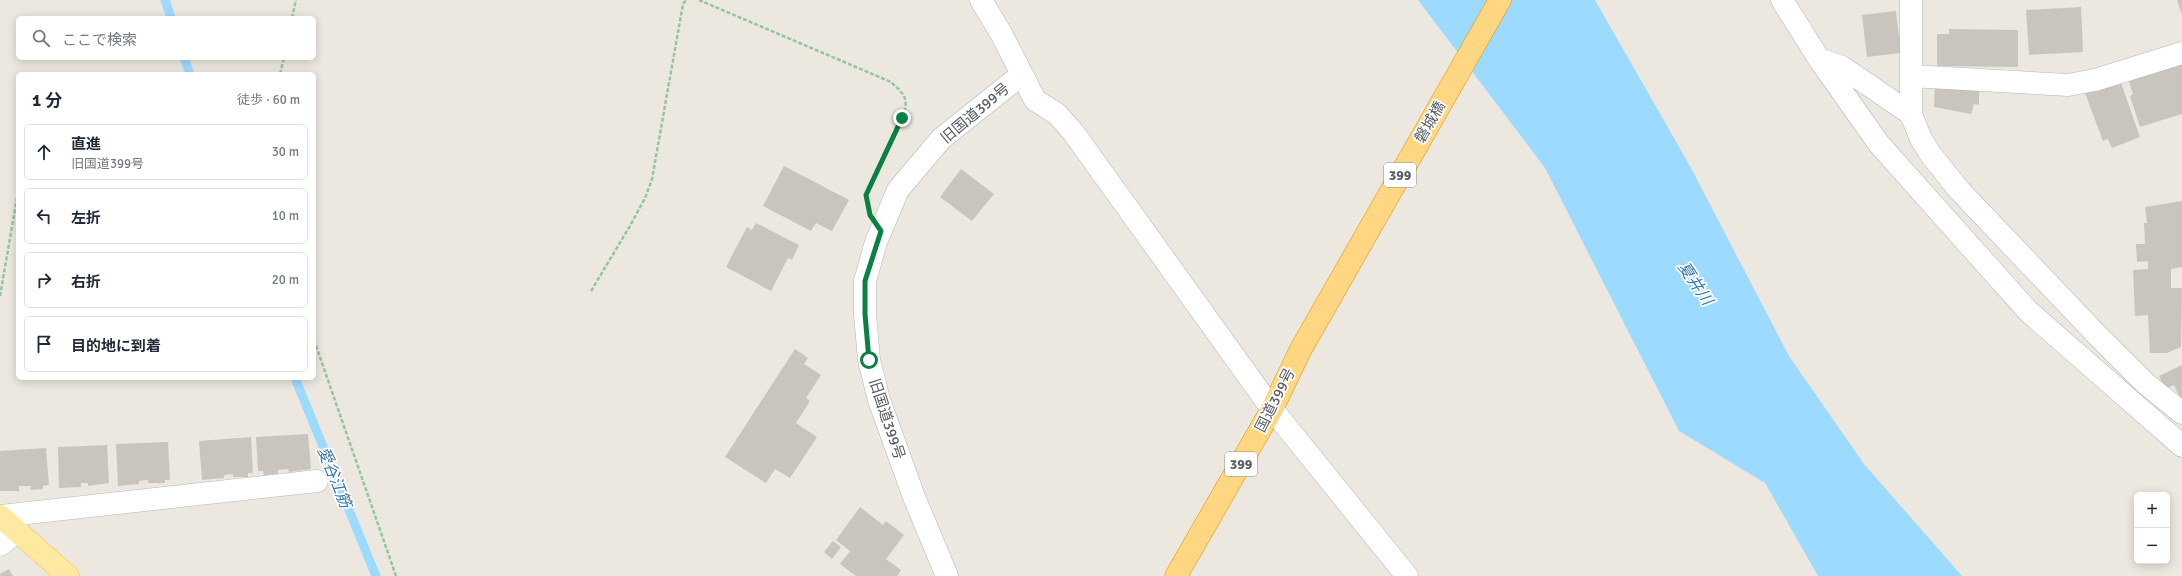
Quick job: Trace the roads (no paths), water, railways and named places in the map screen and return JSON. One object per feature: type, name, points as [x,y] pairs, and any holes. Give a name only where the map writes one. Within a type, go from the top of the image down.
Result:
[{"type":"highway","name":"磐城橋","points":[[1301,349],[1500,0]]},
{"type":"highway","name":"国道399号","points":[[1176,576],[1272,409],[1301,349]]},
{"type":"main road","points":[[0,516],[68,576]]},
{"type":"street","points":[[981,0],[1002,35],[1035,100],[1057,114],[1074,132],[1272,409],[1407,576]]},
{"type":"street","points":[[1782,0],[1819,59],[1879,144],[2028,311],[2182,446]]},
{"type":"street","points":[[1911,0],[1913,63],[1911,76],[1912,114],[1921,139],[1931,155],[1960,191],[2098,336],[2145,383],[2182,413]]},
{"type":"street","points":[[1911,76],[2068,85],[2094,80],[2182,53]]},
{"type":"street","points":[[1819,59],[1842,67],[1912,114]]},
{"type":"street","name":"旧国道399号","points":[[947,576],[914,497],[878,400],[869,360],[865,314],[865,281],[876,242],[898,190],[941,140],[1021,75]]},
{"type":"street","points":[[0,516],[317,481]]},
{"type":"street","points":[[0,545],[18,531]]},
{"type":"water","name":"夏井川","points":[[1418,0],[1595,0],[1690,166],[1789,356],[1864,464],[1962,576],[1818,576],[1765,483],[1679,431],[1545,168]]},
{"type":"waterway","name":"愛谷江筋","points":[[165,0],[170,16]]},
{"type":"waterway","name":"愛谷江筋","points":[[185,60],[189,72]]},
{"type":"waterway","name":"愛谷江筋","points":[[296,380],[376,576]]}]
